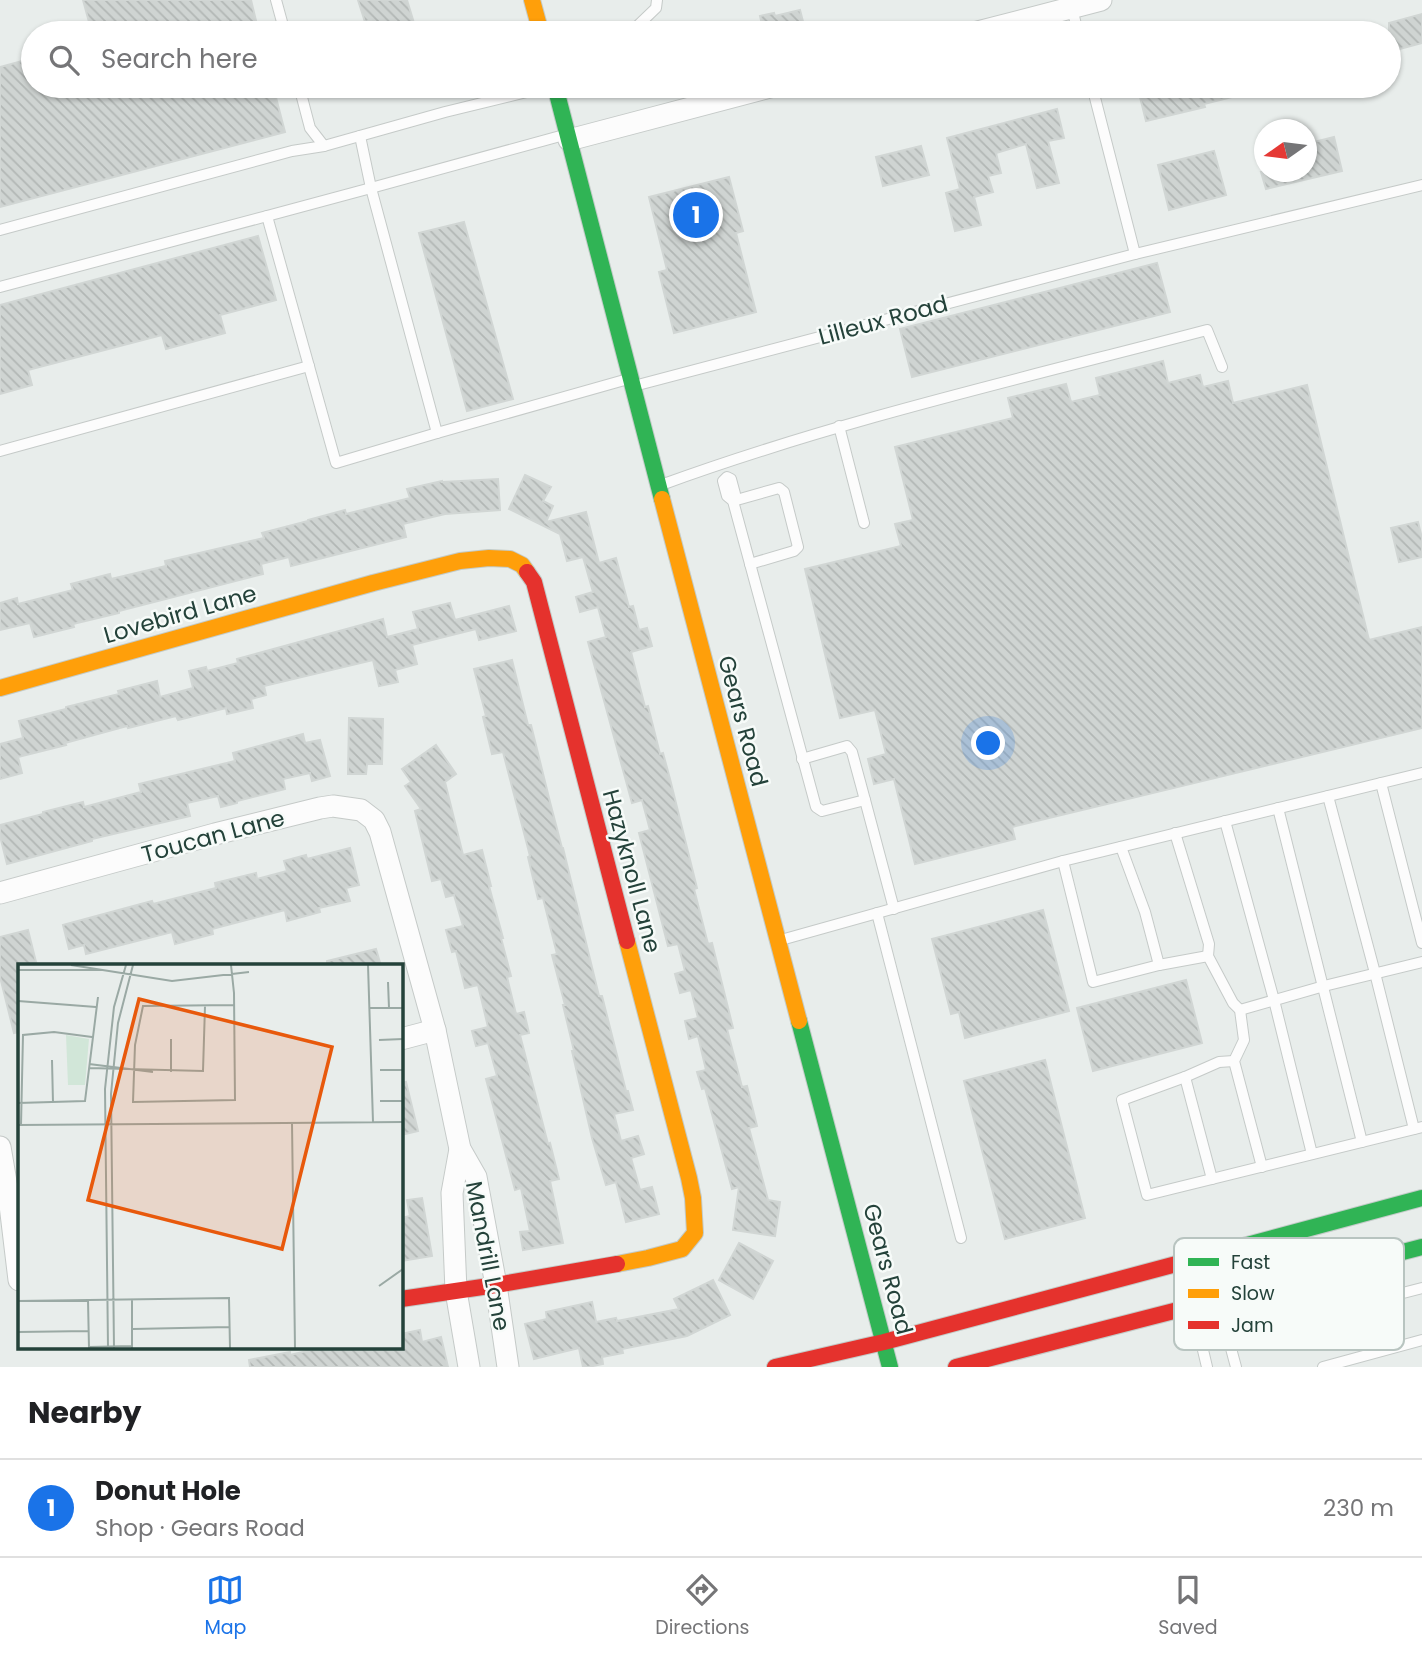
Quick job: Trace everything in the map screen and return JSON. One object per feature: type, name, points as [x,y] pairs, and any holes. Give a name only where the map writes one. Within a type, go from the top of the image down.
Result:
[{"type":"main road","points":[[532,0],[538,21]]},
{"type":"main road","name":"Gears Road","points":[[557,98],[890,1367]]},
{"type":"main road","name":"Hazyknoll Lane","points":[[373,583],[460,561],[489,558],[510,559],[522,565],[534,582],[693,1198],[695,1233],[682,1249],[648,1258],[402,1299]]},
{"type":"main road","name":"Lovebird Lane","points":[[0,688],[373,583]]},
{"type":"main road","points":[[1285,1238],[1422,1198]]},
{"type":"main road","points":[[1404,1251],[1422,1247]]},
{"type":"main road","points":[[775,1367],[1174,1270]]},
{"type":"main road","points":[[956,1367],[1003,1361],[1174,1306]]},
{"type":"street","points":[[1021,21],[1101,0]]},
{"type":"street","points":[[568,137],[726,98]]},
{"type":"street","name":"Toucan Lane","points":[[0,893],[215,834],[333,806],[361,810],[374,820],[391,869]]},
{"type":"street","name":"Mandrill Lane","points":[[391,869],[435,1030],[460,1149],[476,1177],[508,1367]]},
{"type":"street","points":[[402,1039],[435,1030]]},
{"type":"street","points":[[0,1147],[18,1269]]},
{"type":"street","name":"Mandrill Lane","points":[[460,1149],[452,1193],[456,1291],[469,1367]]},
{"type":"lane","points":[[276,0],[282,21]]},
{"type":"lane","points":[[642,21],[656,8],[657,0]]},
{"type":"lane","points":[[1072,8],[1075,21]]},
{"type":"lane","points":[[302,98],[310,128],[324,146]]},
{"type":"lane","points":[[0,230],[292,151],[324,146],[503,98]]},
{"type":"lane","points":[[1095,98],[1135,254]]},
{"type":"lane","points":[[360,136],[371,187],[437,433]]},
{"type":"lane","points":[[0,287],[568,137]]},
{"type":"lane","name":"Lilleux Road","points":[[309,366],[335,463],[437,433],[1135,254],[1422,185]]},
{"type":"lane","points":[[0,451],[309,366],[267,216]]},
{"type":"lane","points":[[658,486],[839,426],[1207,330],[1222,367]]},
{"type":"lane","points":[[839,426],[864,523]]},
{"type":"lane","points":[[724,462],[735,494],[733,501],[816,807],[822,811],[865,800]]},
{"type":"lane","points":[[733,501],[779,488],[784,492],[798,547],[794,551],[750,564]]},
{"type":"lane","points":[[802,759],[846,746],[852,751],[894,909]]},
{"type":"lane","points":[[777,941],[1063,861],[1422,773]]},
{"type":"lane","points":[[1381,783],[1422,943]]},
{"type":"lane","points":[[1234,1061],[1219,1062],[1122,1100],[1147,1195],[1418,1128],[1328,796]]},
{"type":"lane","points":[[1278,808],[1362,1142]]},
{"type":"lane","points":[[1225,821],[1274,1000],[1312,1154]]},
{"type":"lane","points":[[1175,834],[1209,944],[1208,956],[1233,1003],[1240,1010],[1244,1040],[1234,1061],[1262,1167]]},
{"type":"lane","points":[[1121,847],[1145,912],[1159,965]]},
{"type":"lane","points":[[1063,861],[1093,982],[1208,956]]},
{"type":"lane","points":[[877,913],[961,1238]]},
{"type":"lane","points":[[1240,1010],[1422,962]]},
{"type":"lane","points":[[1185,1077],[1212,1179]]},
{"type":"lane","points":[[1404,1293],[1422,1288]]},
{"type":"lane","points":[[1404,1345],[1422,1340]]},
{"type":"lane","points":[[1231,1350],[1236,1367]]},
{"type":"lane","points":[[1323,1367],[1385,1350]]},
{"type":"building","points":[[83,0],[251,0],[256,21],[89,21]]},
{"type":"building","points":[[358,0],[407,0],[413,21],[371,20],[365,21]]},
{"type":"building","points":[[800,10],[803,21],[761,21],[760,16],[774,13],[775,16]]},
{"type":"building","points":[[1422,14],[1422,43],[1401,49],[1401,21],[1396,21]]},
{"type":"building","points":[[21,61],[21,98],[276,98],[285,132],[0,207],[0,67]]},
{"type":"building","points":[[1140,98],[1228,98],[1204,104],[1205,107],[1146,121]]},
{"type":"building","points":[[1057,109],[1064,138],[1048,141],[1059,183],[1037,188],[1026,144],[996,153],[1001,173],[988,176],[993,192],[974,197],[981,225],[955,231],[946,193],[960,189],[947,138]]},
{"type":"building","points":[[1334,137],[1342,171],[1317,177],[1317,141]]},
{"type":"building","points":[[921,146],[929,175],[883,186],[876,157]]},
{"type":"building","points":[[1214,151],[1226,195],[1169,210],[1158,165]]},
{"type":"building","points":[[729,177],[743,231],[736,233],[756,312],[674,333],[659,272],[667,270],[649,197]]},
{"type":"building","points":[[1264,182],[1296,182],[1266,189]]},
{"type":"building","points":[[464,222],[513,399],[467,411],[419,233]]},
{"type":"building","points":[[258,236],[276,300],[220,315],[225,333],[166,349],[162,335],[28,370],[32,385],[0,394],[0,305]]},
{"type":"building","points":[[1157,263],[1170,312],[912,377],[900,329]]},
{"type":"building","points":[[1163,361],[1168,383],[1200,375],[1203,387],[1228,381],[1233,403],[1307,385],[1369,640],[1422,627],[1422,728],[1012,827],[1015,839],[915,864],[894,779],[874,784],[868,759],[886,754],[875,710],[840,718],[805,569],[901,546],[895,524],[913,520],[895,447],[1013,418],[1008,398],[1066,384],[1071,402],[1100,395],[1096,378]]},
{"type":"building","points":[[525,475],[551,487],[543,501],[553,506],[546,522],[586,512],[599,563],[616,558],[629,607],[633,606],[639,630],[647,628],[652,646],[631,652],[645,707],[648,706],[660,754],[663,753],[670,779],[708,944],[712,943],[733,1028],[727,1029],[742,1087],[747,1086],[757,1126],[749,1128],[768,1200],[780,1202],[775,1236],[733,1230],[739,1187],[732,1189],[705,1088],[702,1089],[697,1072],[706,1070],[698,1036],[689,1039],[685,1021],[698,1018],[691,990],[680,993],[675,974],[685,971],[678,944],[668,946],[639,833],[650,830],[642,800],[632,803],[588,642],[606,637],[598,607],[580,612],[576,597],[593,592],[583,557],[567,561],[560,534],[509,509]]},
{"type":"building","points":[[498,479],[500,510],[445,514],[403,524],[406,537],[291,566],[289,557],[261,564],[263,574],[119,611],[73,624],[74,627],[34,637],[30,623],[0,630],[0,603],[17,598],[18,604],[73,590],[71,584],[110,574],[111,579],[166,566],[165,561],[264,538],[262,533],[308,520],[345,510],[346,514],[410,498],[407,489],[442,481]]},
{"type":"building","points":[[1418,522],[1422,538],[1422,557],[1399,562],[1391,528]]},
{"type":"building","points":[[450,603],[455,620],[509,606],[516,631],[479,640],[476,629],[412,645],[417,664],[395,670],[398,682],[379,686],[373,660],[264,686],[266,695],[251,699],[253,708],[227,714],[226,708],[178,720],[176,716],[65,743],[66,745],[18,757],[22,773],[0,779],[0,744],[23,738],[19,721],[157,681],[160,697],[193,688],[189,671],[206,667],[207,671],[238,663],[237,659],[383,619],[387,637],[418,629],[413,612]]},
{"type":"building","points":[[512,660],[563,848],[599,996],[602,996],[633,1110],[614,1114],[621,1141],[638,1136],[644,1154],[631,1158],[640,1190],[652,1187],[659,1214],[626,1222],[616,1182],[606,1185],[592,1138],[552,955],[557,954],[543,898],[538,899],[528,857],[530,856],[503,752],[492,754],[483,717],[486,716],[474,669]]},
{"type":"building","points":[[349,718],[383,719],[382,764],[367,764],[366,774],[348,774]]},
{"type":"building","points":[[303,734],[305,743],[320,740],[330,776],[312,781],[310,773],[283,779],[285,789],[221,807],[218,796],[187,803],[190,816],[92,839],[7,864],[0,825],[83,802],[84,807],[141,792],[139,784],[235,761],[233,753]]},
{"type":"building","points":[[436,745],[456,774],[445,782],[463,855],[482,850],[511,976],[507,977],[516,1014],[524,1012],[529,1033],[520,1035],[559,1179],[550,1181],[563,1243],[523,1250],[520,1232],[530,1231],[521,1188],[515,1190],[486,1079],[497,1076],[488,1043],[476,1046],[472,1031],[488,1027],[478,985],[465,988],[456,951],[452,952],[446,930],[463,926],[454,895],[446,897],[441,879],[432,881],[415,811],[421,809],[405,786],[411,782],[402,769]]},
{"type":"building","points":[[350,848],[359,885],[346,888],[350,901],[319,908],[320,912],[287,921],[285,910],[212,929],[213,934],[175,944],[172,932],[86,954],[84,945],[69,949],[63,925],[152,901],[153,904],[216,888],[215,883],[256,873],[257,879],[287,871],[284,861],[306,855],[307,859]]},
{"type":"building","points":[[1043,910],[1069,1011],[965,1038],[959,1012],[951,1014],[932,939]]},
{"type":"building","points":[[28,930],[36,964],[18,964],[18,1032],[14,1033],[0,977],[0,937]]},
{"type":"building","points":[[376,949],[380,964],[327,964],[327,961]]},
{"type":"building","points":[[1186,980],[1202,1043],[1093,1071],[1077,1008]]},
{"type":"building","points":[[1045,1060],[1085,1218],[1005,1239],[964,1081]]},
{"type":"building","points":[[406,1082],[418,1131],[402,1135],[402,1083]]},
{"type":"building","points":[[422,1198],[432,1256],[402,1261],[402,1218],[410,1216],[407,1200]]},
{"type":"building","points":[[739,1243],[773,1261],[753,1299],[719,1280]]},
{"type":"building","points":[[713,1280],[730,1315],[687,1336],[622,1349],[623,1353],[602,1357],[603,1364],[588,1367],[583,1367],[579,1348],[534,1359],[525,1324],[547,1319],[546,1312],[592,1302],[596,1322],[616,1318],[617,1321],[679,1309],[674,1299]]},
{"type":"building","points":[[420,1330],[422,1342],[441,1337],[448,1367],[250,1367],[249,1360],[290,1352],[290,1355],[311,1350],[402,1350],[402,1334]]},
{"type":"traffic: fast","points":[[558,98],[662,499]]},
{"type":"traffic: fast","points":[[799,1021],[890,1367]]},
{"type":"traffic: fast","points":[[1273,1238],[1422,1198]]},
{"type":"traffic: fast","points":[[1404,1252],[1422,1247]]},
{"type":"traffic: slow","points":[[532,0],[538,21]]},
{"type":"traffic: slow","points":[[662,499],[799,1021]]},
{"type":"traffic: slow","points":[[0,688],[460,561],[510,559],[522,565],[527,572]]},
{"type":"traffic: slow","points":[[617,1264],[682,1249],[695,1233],[689,1178],[627,941]]},
{"type":"traffic: jam","points":[[527,572],[534,582],[627,941]]},
{"type":"traffic: jam","points":[[402,1299],[617,1264]]},
{"type":"traffic: jam","points":[[775,1367],[884,1342],[1174,1265]]},
{"type":"traffic: jam","points":[[956,1367],[1174,1311]]},
{"type":"place","name":"Donut Hole","points":[[696,215]]}]
